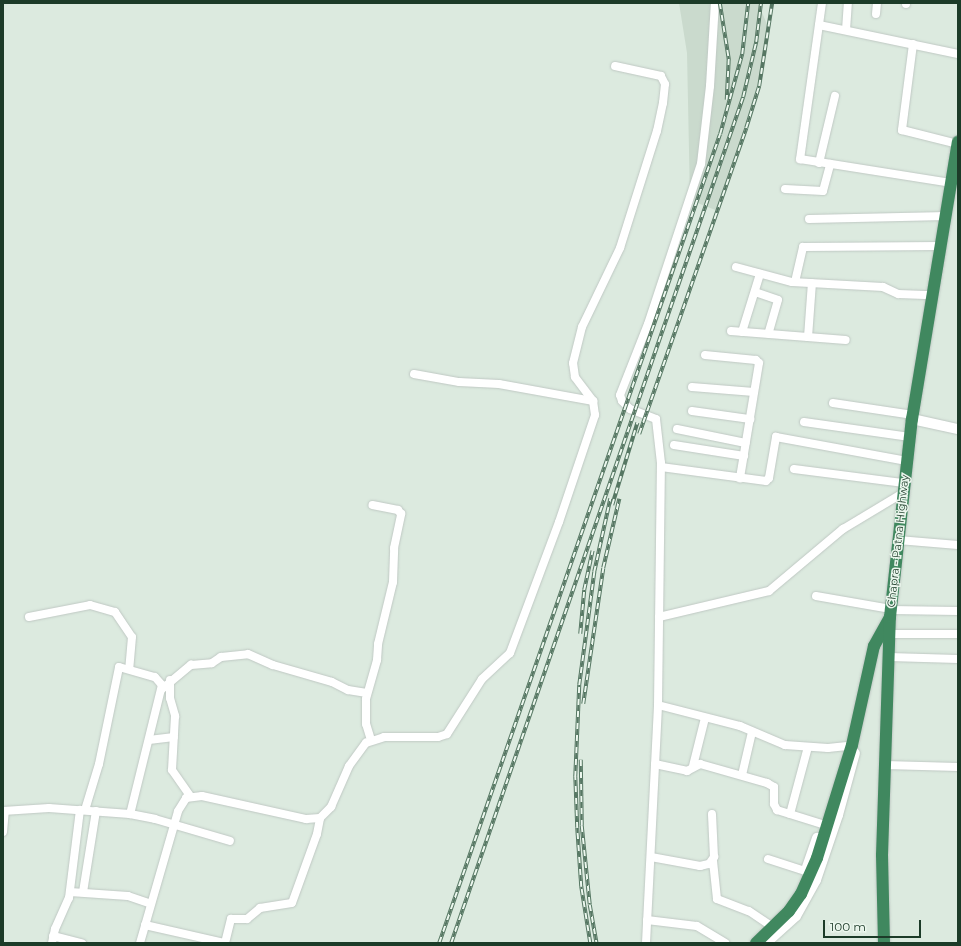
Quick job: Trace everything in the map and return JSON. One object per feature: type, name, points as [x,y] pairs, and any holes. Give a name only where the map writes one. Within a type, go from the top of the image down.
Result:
[{"type":"highway","name":"Chapra - Patna Highway","points":[[884,943],[882,855],[891,612],[912,417],[932,294],[957,159],[958,143]]},
{"type":"highway","points":[[756,943],[790,912],[817,858],[842,781],[874,646],[891,612]]},
{"type":"street","points":[[646,943],[658,704],[660,467],[656,419],[630,409],[622,401],[620,392],[648,324],[701,164],[710,86],[715,3]]},
{"type":"street","points":[[822,3],[799,156],[801,160],[952,183]]},
{"type":"street","points":[[846,30],[848,3]]},
{"type":"street","points":[[876,3],[876,14]]},
{"type":"street","points":[[819,24],[958,54]]},
{"type":"street","points":[[913,44],[902,130],[958,143]]},
{"type":"street","points":[[145,925],[225,943],[231,919],[247,919],[258,908],[292,903],[317,834],[320,818],[331,807],[355,754],[371,740],[384,737],[447,734],[482,679],[507,658],[538,580],[594,418],[595,408],[593,401],[578,384],[573,363],[582,327],[624,239],[657,131],[665,88],[663,78],[658,74],[615,66]]},
{"type":"street","points":[[819,163],[835,96]]},
{"type":"street","points":[[785,189],[823,191],[830,164]]},
{"type":"street","points":[[809,219],[947,216]]},
{"type":"street","points":[[795,282],[803,247],[942,246]]},
{"type":"street","points":[[736,267],[795,282],[883,288],[898,294],[932,294]]},
{"type":"street","points":[[742,332],[760,274]]},
{"type":"street","points":[[808,337],[812,283]]},
{"type":"street","points":[[755,292],[778,300],[768,334]]},
{"type":"street","points":[[731,331],[846,340]]},
{"type":"street","points":[[705,356],[758,361],[740,478]]},
{"type":"street","points":[[414,374],[459,382],[499,384],[593,401]]},
{"type":"street","points":[[692,387],[754,392]]},
{"type":"street","points":[[833,403],[912,417],[958,429]]},
{"type":"street","points":[[692,411],[750,419]]},
{"type":"street","points":[[804,422],[910,437]]},
{"type":"street","points":[[677,428],[746,443]]},
{"type":"street","points":[[660,467],[740,478],[768,479],[776,437],[907,460]]},
{"type":"street","points":[[674,444],[744,456]]},
{"type":"street","points":[[794,468],[904,488]]},
{"type":"street","points":[[659,617],[769,591],[842,529],[904,488]]},
{"type":"street","points":[[371,740],[366,724],[367,693],[377,660],[378,644],[393,582],[394,549],[401,514],[398,510],[372,505]]},
{"type":"street","points":[[898,540],[958,545]]},
{"type":"street","points":[[816,596],[891,612],[958,611]]},
{"type":"street","points":[[28,617],[90,605],[115,612],[132,636],[129,668]]},
{"type":"street","points":[[890,634],[958,634]]},
{"type":"street","points":[[130,814],[162,689],[170,680],[190,665],[212,663],[221,657],[250,654],[273,665],[332,682],[352,691],[367,693]]},
{"type":"street","points":[[889,657],[958,659]]},
{"type":"street","points":[[82,943],[52,940],[68,905],[82,810],[99,764],[117,669],[129,668],[156,677],[160,681],[162,689]]},
{"type":"street","points":[[753,943],[785,910],[805,871],[847,746],[866,678]]},
{"type":"street","points":[[766,943],[796,916],[816,880],[849,778],[865,707],[866,678]]},
{"type":"street","points":[[170,680],[170,698],[175,713],[172,770],[190,796]]},
{"type":"street","points":[[658,704],[752,732],[777,743],[808,747],[847,746]]},
{"type":"street","points":[[693,766],[705,718]]},
{"type":"street","points":[[742,775],[752,732]]},
{"type":"street","points":[[148,740],[174,737]]},
{"type":"street","points":[[790,814],[808,747]]},
{"type":"street","points":[[655,764],[687,771],[693,766],[700,764],[772,785],[776,793],[775,808],[822,824]]},
{"type":"street","points":[[885,765],[958,767]]},
{"type":"street","points":[[140,943],[174,824],[181,804],[190,796],[202,796],[306,819],[320,818]]},
{"type":"street","points":[[3,832],[4,811],[82,810],[130,814],[174,824],[230,841]]},
{"type":"street","points":[[83,892],[96,811]]},
{"type":"street","points":[[712,814],[713,861],[717,899],[749,911],[771,926]]},
{"type":"street","points":[[651,857],[700,866],[713,861]]},
{"type":"street","points":[[768,859],[805,871]]},
{"type":"street","points":[[70,892],[128,896],[151,904]]},
{"type":"street","points":[[647,920],[697,926],[725,943]]},
{"type":"shaded area","points":[[679,3],[758,3],[769,29],[756,92],[718,211],[690,200],[687,53]]},
{"type":"railway","points":[[720,3],[729,59],[727,100]]},
{"type":"railway","points":[[439,943],[720,134],[742,54],[748,3]]},
{"type":"railway","points":[[451,943],[743,97],[756,42],[761,3]]},
{"type":"railway","points":[[639,434],[746,128],[759,86],[772,3]]},
{"type":"railway","points":[[612,505],[637,423]]},
{"type":"railway","points":[[590,943],[581,887],[577,828],[575,777],[579,685],[594,572],[610,499]]},
{"type":"railway","points":[[583,704],[603,568],[619,499]]},
{"type":"railway","points":[[580,634],[584,590],[592,551]]},
{"type":"railway","points":[[581,760],[582,826],[590,905],[597,943]]}]
